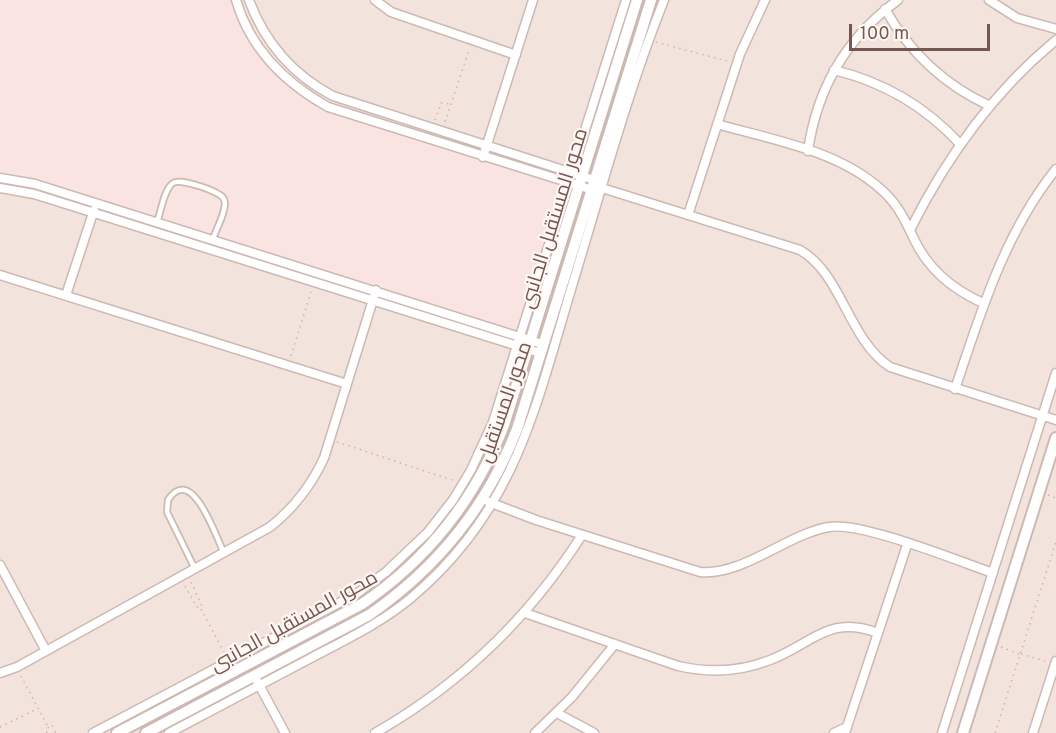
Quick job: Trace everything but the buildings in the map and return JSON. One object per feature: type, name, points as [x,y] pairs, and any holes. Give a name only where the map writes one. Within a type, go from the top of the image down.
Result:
[{"type":"street","points":[[236,0],[261,51],[284,77],[312,98],[344,113],[590,191]]},
{"type":"street","points":[[249,0],[272,44],[305,79],[348,102],[576,174],[598,184],[688,215],[796,249],[807,254],[821,270],[865,344],[875,356],[898,372],[1056,420]]},
{"type":"street","points":[[375,0],[391,12],[516,55]]},
{"type":"street","points":[[483,157],[533,0]]},
{"type":"street","name":"محور المستقبل الجانبى","points":[[576,174],[626,0]]},
{"type":"street","name":"محور المستقبل","points":[[117,733],[362,604],[408,568],[450,523],[481,475],[504,425],[523,343],[576,174],[637,0]]},
{"type":"street","name":"محور المستقبل","points":[[146,733],[257,681],[369,615],[402,592],[447,548],[488,501],[510,447],[541,348],[559,308],[590,191],[598,184],[651,0]]},
{"type":"street","name":"محور المستقبل الجانبى","points":[[488,501],[512,469],[527,433],[559,308],[598,184],[664,0]]},
{"type":"street","points":[[688,215],[746,36],[765,0]]},
{"type":"street","points":[[808,151],[817,109],[834,69],[857,37],[885,9],[898,0]]},
{"type":"street","points":[[989,0],[1028,23],[1056,29]]},
{"type":"street","points":[[885,9],[902,37],[923,61],[954,87],[990,106]]},
{"type":"street","points":[[910,230],[933,186],[960,144],[990,106],[1056,40]]},
{"type":"street","points":[[834,69],[866,79],[903,96],[937,121],[960,144]]},
{"type":"street","points":[[717,124],[843,163],[868,178],[898,208],[926,259],[942,277],[962,292],[983,303]]},
{"type":"street","points":[[955,389],[983,303],[1013,235],[1056,169]]},
{"type":"street","points":[[0,178],[35,184],[376,290],[523,343]]},
{"type":"street","points":[[0,188],[34,194],[373,301],[541,348]]},
{"type":"street","points":[[66,295],[97,203]]},
{"type":"street","points":[[0,275],[347,384]]},
{"type":"street","points":[[0,673],[17,668],[270,527],[293,507],[318,471],[331,440],[376,290]]},
{"type":"street","name":"محور المستقبل الجانبى","points":[[93,733],[371,584],[421,539],[464,483],[486,438],[523,343]]},
{"type":"street","points":[[942,733],[1056,373]]},
{"type":"street","points":[[963,733],[1056,438]]},
{"type":"street","points":[[488,501],[582,535],[706,573],[723,570],[829,527],[855,528],[993,573]]},
{"type":"street","points":[[375,733],[390,729],[463,674],[525,613],[582,535]]},
{"type":"street","points":[[834,733],[847,730],[908,544]]},
{"type":"street","points":[[0,565],[46,651]]},
{"type":"street","points":[[525,613],[678,666],[718,671],[745,668],[772,660],[813,635],[831,628],[850,627],[878,633]]},
{"type":"street","points":[[535,733],[587,680],[615,644]]},
{"type":"street","points":[[1033,733],[1055,663]]},
{"type":"street","points":[[257,681],[285,733]]},
{"type":"street","name":"محور المستقبل الجانبى","points":[[169,733],[257,681]]},
{"type":"street","points":[[557,713],[594,733]]},
{"type":"lane","points":[[157,222],[169,187],[175,182],[183,181],[218,193],[223,198],[224,206],[213,239]]},
{"type":"lane","points":[[195,569],[167,512],[168,500],[177,491],[186,490],[197,497],[224,553]]},
{"type":"path","points":[[442,132],[473,40]]},
{"type":"path","points":[[650,40],[736,64]]},
{"type":"path","points":[[432,129],[441,102],[451,105]]},
{"type":"path","points":[[288,366],[314,282]]},
{"type":"path","points":[[331,440],[464,483]]},
{"type":"path","points":[[995,733],[1056,542]]},
{"type":"path","points":[[184,575],[197,607],[200,607],[229,661]]},
{"type":"path","points":[[184,575],[203,605],[200,607]]},
{"type":"path","points":[[991,644],[1055,663]]},
{"type":"path","points":[[17,668],[48,727],[47,733]]},
{"type":"path","points":[[0,727],[39,708]]},
{"type":"path","points":[[48,727],[52,726],[56,733]]},
{"type":"shaded area","points":[[0,0],[1056,0],[1056,733],[0,733]]},
{"type":"shaded area","points":[[0,0],[242,0],[251,25],[272,54],[298,79],[336,103],[366,115],[586,181],[533,346],[39,190],[0,183]]}]
